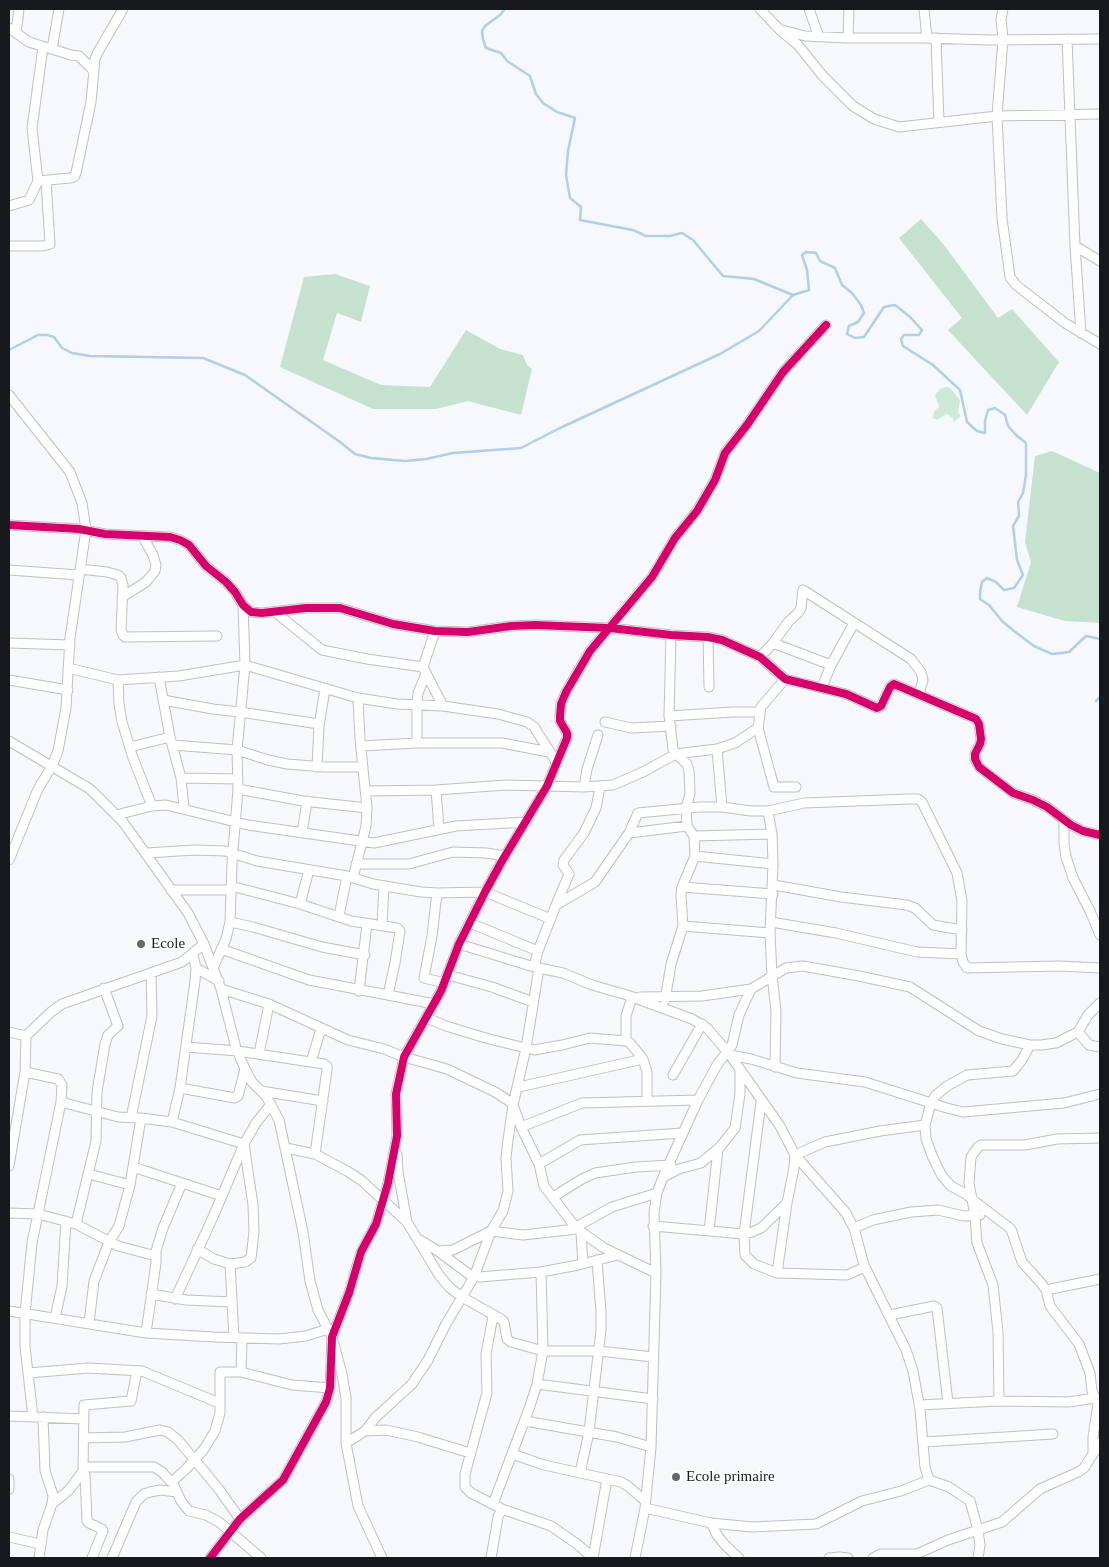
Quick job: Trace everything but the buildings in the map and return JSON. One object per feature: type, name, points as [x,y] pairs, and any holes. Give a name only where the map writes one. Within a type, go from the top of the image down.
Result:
[{"type":"street","points":[[19,9],[12,30],[29,42],[79,56],[94,71]]},
{"type":"street","points":[[9,246],[43,246],[50,244],[42,181],[32,140],[32,120],[47,48],[59,9]]},
{"type":"street","points":[[9,206],[29,200],[42,181],[72,178],[76,173],[91,102],[98,52],[123,9]]},
{"type":"street","points":[[760,9],[798,45],[822,76],[862,112],[874,119],[899,127],[997,116],[1100,114]]},
{"type":"street","points":[[809,9],[819,37]]},
{"type":"street","points":[[848,38],[849,9]]},
{"type":"street","points":[[924,9],[931,38],[939,122]]},
{"type":"street","points":[[1003,9],[1001,29],[1003,39],[997,116],[1002,218],[1010,277],[1016,285],[1065,323],[1100,344]]},
{"type":"street","points":[[780,30],[805,36],[848,38],[1100,39]]},
{"type":"street","points":[[1067,39],[1075,246],[1081,332]]},
{"type":"street","points":[[1075,246],[1100,261]]},
{"type":"street","points":[[407,1222],[398,1172],[396,1094],[404,1057],[434,1004],[446,979],[458,944],[485,892],[547,786],[567,735],[560,716],[561,704],[566,692],[590,651],[652,576],[675,538],[697,511],[714,480],[725,453],[784,372],[826,325]]},
{"type":"street","points":[[9,395],[70,472],[82,503],[86,530],[70,645],[68,690],[62,729],[52,766],[38,789],[9,860]]},
{"type":"street","points":[[9,525],[86,530],[105,534],[143,537],[170,537],[180,540],[189,545],[206,566],[235,592],[242,605],[251,612],[275,612],[306,608],[340,608],[392,624],[435,631],[468,632],[535,625],[610,628],[708,637],[722,640],[760,657],[785,679],[846,694],[878,708],[890,687],[894,684],[977,720],[981,739],[975,754],[976,763],[1013,793],[1034,800],[1083,831],[1100,835]]},
{"type":"street","points":[[122,597],[146,582],[155,571],[156,565],[153,555],[143,537]]},
{"type":"street","points":[[9,570],[107,572],[118,575],[123,585],[121,630],[122,635],[125,637],[217,636]]},
{"type":"street","points":[[760,657],[802,608],[803,590],[911,659],[917,665],[923,680],[919,694]]},
{"type":"street","points":[[213,968],[230,922],[238,789],[236,750],[245,665],[242,605]]},
{"type":"street","points":[[275,612],[322,650],[425,670]]},
{"type":"street","points":[[822,687],[831,664],[854,623]]},
{"type":"street","points":[[417,743],[418,693],[435,631]]},
{"type":"street","points":[[663,1008],[671,964],[684,926],[681,901],[682,887],[695,856],[694,836],[687,826],[686,808],[690,794],[689,771],[687,764],[673,749],[670,721],[672,635]]},
{"type":"street","points":[[708,637],[709,687]]},
{"type":"street","points":[[9,642],[70,645]]},
{"type":"street","points":[[773,643],[831,664]]},
{"type":"street","points":[[68,668],[118,680],[159,677],[245,665],[358,698],[397,704],[443,706],[519,718],[534,728],[557,763]]},
{"type":"street","points":[[425,670],[443,706]]},
{"type":"street","points":[[159,677],[181,778],[184,808]]},
{"type":"street","points":[[785,679],[759,712],[758,728],[774,786],[796,787]]},
{"type":"street","points":[[9,680],[68,690]]},
{"type":"street","points":[[118,680],[121,716],[130,747],[152,806]]},
{"type":"street","points":[[318,767],[320,724],[325,689]]},
{"type":"street","points":[[339,916],[366,826],[366,791],[358,698]]},
{"type":"street","points":[[163,700],[320,724]]},
{"type":"street","points":[[605,722],[631,728],[733,712],[759,712]]},
{"type":"street","points":[[366,791],[436,790],[506,785],[584,788],[613,785],[643,772],[676,754],[729,746],[758,728]]},
{"type":"street","points":[[584,788],[587,769],[598,734]]},
{"type":"street","points":[[9,741],[90,789],[123,822],[147,853],[193,921],[204,944],[220,985],[238,1051],[245,1069],[252,1082],[271,1104],[279,1120],[303,1232],[310,1282],[318,1310],[330,1333],[342,1374],[346,1398],[346,1443],[358,1506],[382,1558]]},
{"type":"street","points":[[130,747],[172,741],[236,750],[268,760],[318,767],[363,767]]},
{"type":"street","points":[[361,746],[417,743],[502,743],[549,752]]},
{"type":"street","points":[[717,749],[722,807]]},
{"type":"street","points":[[181,778],[238,779]]},
{"type":"street","points":[[346,1443],[365,1431],[376,1417],[412,1384],[428,1360],[474,1277],[491,1232],[503,1211],[508,1191],[506,1158],[513,1105],[526,1048],[538,950],[569,874],[563,865],[564,860],[584,833],[596,808],[600,787]]},
{"type":"street","points":[[238,789],[306,801],[367,808]]},
{"type":"street","points":[[436,790],[439,829]]},
{"type":"street","points":[[556,905],[595,882],[629,833],[638,813],[686,808],[722,807],[768,811],[804,803],[920,800],[957,873],[962,901],[961,954],[963,962],[970,969],[1059,966],[1100,968]]},
{"type":"street","points":[[302,833],[306,801]]},
{"type":"street","points":[[116,815],[166,804],[235,822],[302,833],[380,842],[439,829],[476,824],[526,822]]},
{"type":"street","points":[[768,811],[772,834],[773,864],[770,933],[776,1019],[775,1067]]},
{"type":"street","points":[[1064,820],[1066,856],[1073,878],[1100,935]]},
{"type":"street","points":[[629,833],[687,826]]},
{"type":"street","points":[[694,836],[772,834]]},
{"type":"street","points":[[147,853],[194,850],[225,851],[257,861],[350,877],[384,886],[437,893],[485,892],[551,919]]},
{"type":"street","points":[[356,864],[409,864],[453,852],[505,856]]},
{"type":"street","points":[[695,856],[773,864]]},
{"type":"street","points":[[300,904],[309,870]]},
{"type":"street","points":[[382,926],[384,886]]},
{"type":"street","points":[[682,887],[773,889],[907,905],[916,908],[933,925],[962,930]]},
{"type":"street","points":[[171,890],[231,888],[300,904],[351,921],[397,928],[400,931],[388,995]]},
{"type":"street","points":[[437,893],[432,936],[424,978],[446,979],[492,987],[533,1002]]},
{"type":"street","points":[[230,922],[322,947],[365,955]]},
{"type":"street","points":[[771,922],[836,933],[917,952],[961,954]]},
{"type":"street","points":[[470,923],[538,950]]},
{"type":"street","points":[[359,991],[368,924]]},
{"type":"street","points":[[684,926],[770,933]]},
{"type":"street","points":[[9,1166],[24,1072],[26,1036],[62,1004],[182,962],[204,944]]},
{"type":"street","points":[[458,944],[536,968],[563,973],[592,985],[663,1008],[702,1024],[740,1069],[761,1102],[780,1126],[795,1155],[846,1213],[854,1228],[865,1267],[890,1315],[906,1350],[913,1372],[924,1442],[925,1467],[929,1480]]},
{"type":"street","points":[[221,950],[309,980],[434,1004]]},
{"type":"street","points":[[172,1122],[180,1088],[195,981],[196,968],[192,955]]},
{"type":"street","points":[[633,997],[702,996],[751,988],[786,968],[803,966],[901,985],[917,992],[979,1031],[1002,1039],[1030,1045],[1056,1043],[1078,1032],[1088,1015],[1100,1003]]},
{"type":"street","points":[[196,968],[220,985],[270,1004],[321,1029],[348,1040],[447,1069],[495,1092],[513,1105],[538,1164],[544,1186],[578,1229],[604,1248],[656,1273]]},
{"type":"street","points":[[89,1323],[94,1281],[109,1242],[119,1226],[130,1185],[136,1118],[152,1016],[151,973]]},
{"type":"street","points":[[76,1224],[96,1141],[97,1092],[105,1044],[108,1035],[118,1026],[104,988]]},
{"type":"street","points":[[635,1558],[645,1504],[651,1446],[656,1273],[653,1226],[657,1193],[698,1100],[717,1065],[728,1054],[739,1015],[751,988]]},
{"type":"street","points":[[626,1041],[626,1016],[633,997]]},
{"type":"street","points":[[259,1054],[270,1004]]},
{"type":"street","points":[[427,1018],[489,1039],[534,1050],[590,1038],[626,1041],[630,1043],[644,1060],[647,1100]]},
{"type":"street","points":[[672,1074],[702,1024]]},
{"type":"street","points":[[311,1062],[321,1029]]},
{"type":"street","points":[[9,1032],[26,1036]]},
{"type":"street","points":[[1078,1032],[1089,1045],[1100,1047]]},
{"type":"street","points":[[1030,1045],[1022,1060],[1013,1071],[967,1075],[947,1086],[935,1096],[925,1125],[926,1139],[942,1176],[952,1186],[1011,1229],[1022,1262],[1046,1290],[1050,1306],[1079,1344],[1088,1366],[1092,1391],[1098,1402],[1093,1437],[1093,1454]]},
{"type":"street","points":[[186,1046],[238,1051],[327,1066],[315,1154]]},
{"type":"street","points":[[728,1054],[797,1073],[864,1082],[953,1110],[968,1112],[1064,1103],[1100,1094]]},
{"type":"street","points":[[518,1087],[580,1072],[644,1060]]},
{"type":"street","points":[[180,1088],[235,1098],[238,1096],[245,1069]]},
{"type":"street","points":[[663,1177],[679,1169],[701,1163],[718,1149],[736,1128],[740,1094],[740,1069]]},
{"type":"street","points":[[24,1072],[58,1079],[62,1085],[61,1102],[32,1243],[26,1314],[26,1347],[29,1394],[33,1417]]},
{"type":"street","points":[[260,1091],[323,1101]]},
{"type":"street","points":[[521,1127],[582,1103],[698,1100]]},
{"type":"street","points":[[61,1102],[118,1117],[172,1122],[244,1144]]},
{"type":"street","points":[[761,1102],[744,1234],[745,1255],[754,1264],[777,1273],[847,1274],[865,1267]]},
{"type":"street","points":[[174,1299],[244,1144],[256,1123],[271,1104]]},
{"type":"street","points":[[795,1155],[825,1142],[880,1131],[925,1125]]},
{"type":"street","points":[[538,1164],[580,1140],[682,1133]]},
{"type":"street","points":[[210,1558],[240,1519],[283,1480],[326,1402],[330,1388],[330,1333],[349,1293],[361,1252],[376,1224],[388,1183],[397,1136]]},
{"type":"street","points":[[999,1401],[998,1332],[993,1285],[976,1243],[975,1216],[970,1198],[969,1183],[971,1157],[981,1145],[1025,1145],[1058,1139],[1100,1138]]},
{"type":"street","points":[[197,1249],[214,1259],[230,1264],[245,1262],[251,1258],[254,1232],[254,1205],[244,1144]]},
{"type":"street","points":[[286,1148],[315,1154],[361,1180],[407,1222],[439,1275],[450,1288],[504,1322],[507,1339],[511,1342],[544,1351],[599,1352],[653,1357]]},
{"type":"street","points":[[709,1231],[718,1149]]},
{"type":"street","points":[[777,1273],[795,1155]]},
{"type":"street","points":[[133,1166],[222,1196]]},
{"type":"street","points":[[553,1198],[582,1178],[595,1173],[636,1167],[688,1166]]},
{"type":"street","points":[[89,1174],[130,1185]]},
{"type":"street","points":[[146,1333],[156,1256],[163,1228],[182,1183]]},
{"type":"street","points":[[438,1251],[453,1250],[491,1232],[523,1235],[578,1229],[612,1207],[657,1193]]},
{"type":"street","points":[[653,1226],[744,1234],[761,1228],[787,1202]]},
{"type":"street","points":[[854,1228],[873,1220],[911,1212],[938,1210],[964,1216],[990,1214]]},
{"type":"street","points":[[9,1213],[38,1214],[66,1221],[76,1224],[109,1242],[156,1256]]},
{"type":"street","points":[[56,1318],[62,1286],[66,1221]]},
{"type":"street","points":[[578,1229],[583,1264]]},
{"type":"street","points":[[418,1239],[474,1277],[541,1272],[618,1255]]},
{"type":"street","points":[[580,1474],[589,1432],[599,1352],[601,1312],[597,1260]]},
{"type":"street","points":[[230,1264],[232,1302],[241,1372]]},
{"type":"street","points":[[492,1504],[525,1421],[537,1384],[544,1351],[541,1272]]},
{"type":"street","points":[[1046,1290],[1100,1279]]},
{"type":"street","points":[[151,1294],[174,1299],[232,1302]]},
{"type":"street","points":[[890,1315],[934,1306],[937,1308],[948,1403]]},
{"type":"street","points":[[9,1311],[146,1333],[279,1339],[330,1333]]},
{"type":"street","points":[[494,1316],[486,1354],[487,1393],[465,1474],[466,1486],[471,1493],[502,1509],[551,1526],[593,1558]]},
{"type":"street","points":[[29,1374],[88,1368],[146,1372],[219,1403]]},
{"type":"street","points":[[92,1558],[104,1531],[87,1521],[85,1475],[83,1469],[84,1404],[129,1402],[132,1400],[137,1372]]},
{"type":"street","points":[[172,1481],[194,1461],[215,1432],[218,1421],[220,1372],[241,1372],[292,1385],[330,1388]]},
{"type":"street","points":[[537,1384],[653,1399]]},
{"type":"street","points":[[919,1404],[999,1401],[1098,1402]]},
{"type":"street","points":[[9,1416],[84,1418]]},
{"type":"street","points":[[40,1558],[40,1544],[52,1504],[53,1491],[45,1471],[43,1417]]},
{"type":"street","points":[[525,1421],[589,1432],[651,1446]]},
{"type":"street","points":[[365,1431],[386,1430],[396,1432],[470,1453]]},
{"type":"street","points":[[84,1438],[125,1437],[166,1431],[178,1440],[218,1488],[240,1519]]},
{"type":"street","points":[[924,1442],[1053,1434]]},
{"type":"street","points":[[873,1558],[881,1554],[917,1554],[948,1540],[1002,1522],[1040,1489],[1078,1472],[1086,1465],[1100,1443]]},
{"type":"street","points":[[512,1454],[544,1465],[621,1482],[628,1486],[645,1504],[711,1524],[752,1527],[816,1524],[862,1502],[901,1491],[929,1480],[949,1487],[970,1501],[978,1530],[980,1545],[978,1558]]},
{"type":"street","points":[[83,1469],[154,1467],[172,1481],[189,1511],[213,1518],[262,1558]]},
{"type":"street","points":[[52,1504],[69,1490],[83,1469]]},
{"type":"street","points":[[9,1479],[9,1489]]},
{"type":"street","points":[[593,1558],[607,1479]]},
{"type":"street","points":[[112,1558],[136,1502],[144,1494],[150,1492],[160,1490],[177,1492]]},
{"type":"street","points":[[490,1558],[498,1517],[502,1509]]},
{"type":"street","points":[[711,1524],[717,1535],[739,1558]]},
{"type":"street","points":[[9,1536],[40,1544]]},
{"type":"street","points":[[829,1558],[848,1558]]},
{"type":"green space","points":[[921,219],[944,245],[998,318],[1012,309],[1059,362],[1027,415],[948,330],[962,318],[899,238]]},
{"type":"green space","points":[[335,274],[370,286],[361,322],[337,313],[323,360],[381,385],[430,387],[466,330],[500,349],[523,355],[527,365],[532,369],[521,415],[468,401],[436,409],[373,409],[280,367],[304,277]]},
{"type":"green space","points":[[950,388],[960,400],[958,413],[961,416],[954,422],[953,418],[947,414],[937,420],[933,418],[934,412],[939,406],[935,395],[940,389]]},
{"type":"green space","points":[[1052,451],[1100,473],[1100,623],[1065,621],[1017,607],[1031,562],[1025,542],[1035,456]]},
{"type":"waterway","points":[[505,9],[485,26],[482,31],[486,48],[501,53],[507,61],[530,76],[536,94],[543,103],[557,112],[575,118],[568,151],[566,175],[570,198],[581,207],[580,220],[633,230],[646,236],[670,236],[682,233],[693,240],[723,276],[754,279],[793,295],[809,290],[807,270],[802,255],[806,252],[816,253],[820,261],[835,268],[842,285],[852,293],[861,305],[864,313],[858,322],[849,326],[847,334],[855,338],[864,337],[884,307],[895,305],[910,317],[922,330],[919,335],[904,335],[901,339],[903,346],[933,365],[960,390],[967,422],[977,431],[985,433],[985,421],[988,410],[995,408],[1005,415],[1008,426],[1026,443],[1026,475],[1023,493],[1018,502],[1019,516],[1013,526],[1017,560],[1023,575],[1014,588],[1004,590],[996,582],[987,578],[982,582],[980,599],[989,605],[1002,621],[1014,631],[1034,646],[1052,654],[1069,652],[1086,636],[1100,639]]},
{"type":"waterway","points":[[9,350],[38,335],[47,335],[54,337],[62,348],[72,353],[90,356],[203,358],[245,375],[355,454],[371,458],[405,461],[453,453],[521,448],[720,354],[759,331],[793,295]]},
{"type":"waterway","points":[[1096,701],[1100,697]]},
{"type":"cycle path","points":[[210,1558],[240,1519],[283,1480],[326,1402],[330,1388],[332,1337],[349,1293],[361,1252],[376,1224],[388,1183],[397,1136],[396,1094],[404,1057],[441,991],[459,944],[485,892],[547,786],[567,738],[567,733],[560,721],[561,704],[566,692],[590,651],[652,577],[675,538],[697,511],[715,480],[725,453],[747,425],[783,372],[826,325]]},
{"type":"cycle path","points":[[9,525],[79,529],[105,534],[170,537],[180,540],[189,545],[206,566],[226,582],[243,605],[251,612],[262,613],[306,608],[340,608],[393,624],[435,631],[468,632],[535,625],[610,628],[708,637],[722,640],[760,657],[785,679],[846,694],[877,708],[881,706],[890,687],[894,684],[976,719],[979,724],[981,739],[975,754],[979,767],[1013,793],[1047,807],[1071,825],[1083,831],[1100,835]]},
{"type":"place","name":"Ecole","points":[[141,944]]},
{"type":"place","name":"Ecole primaire","points":[[676,1477]]}]
